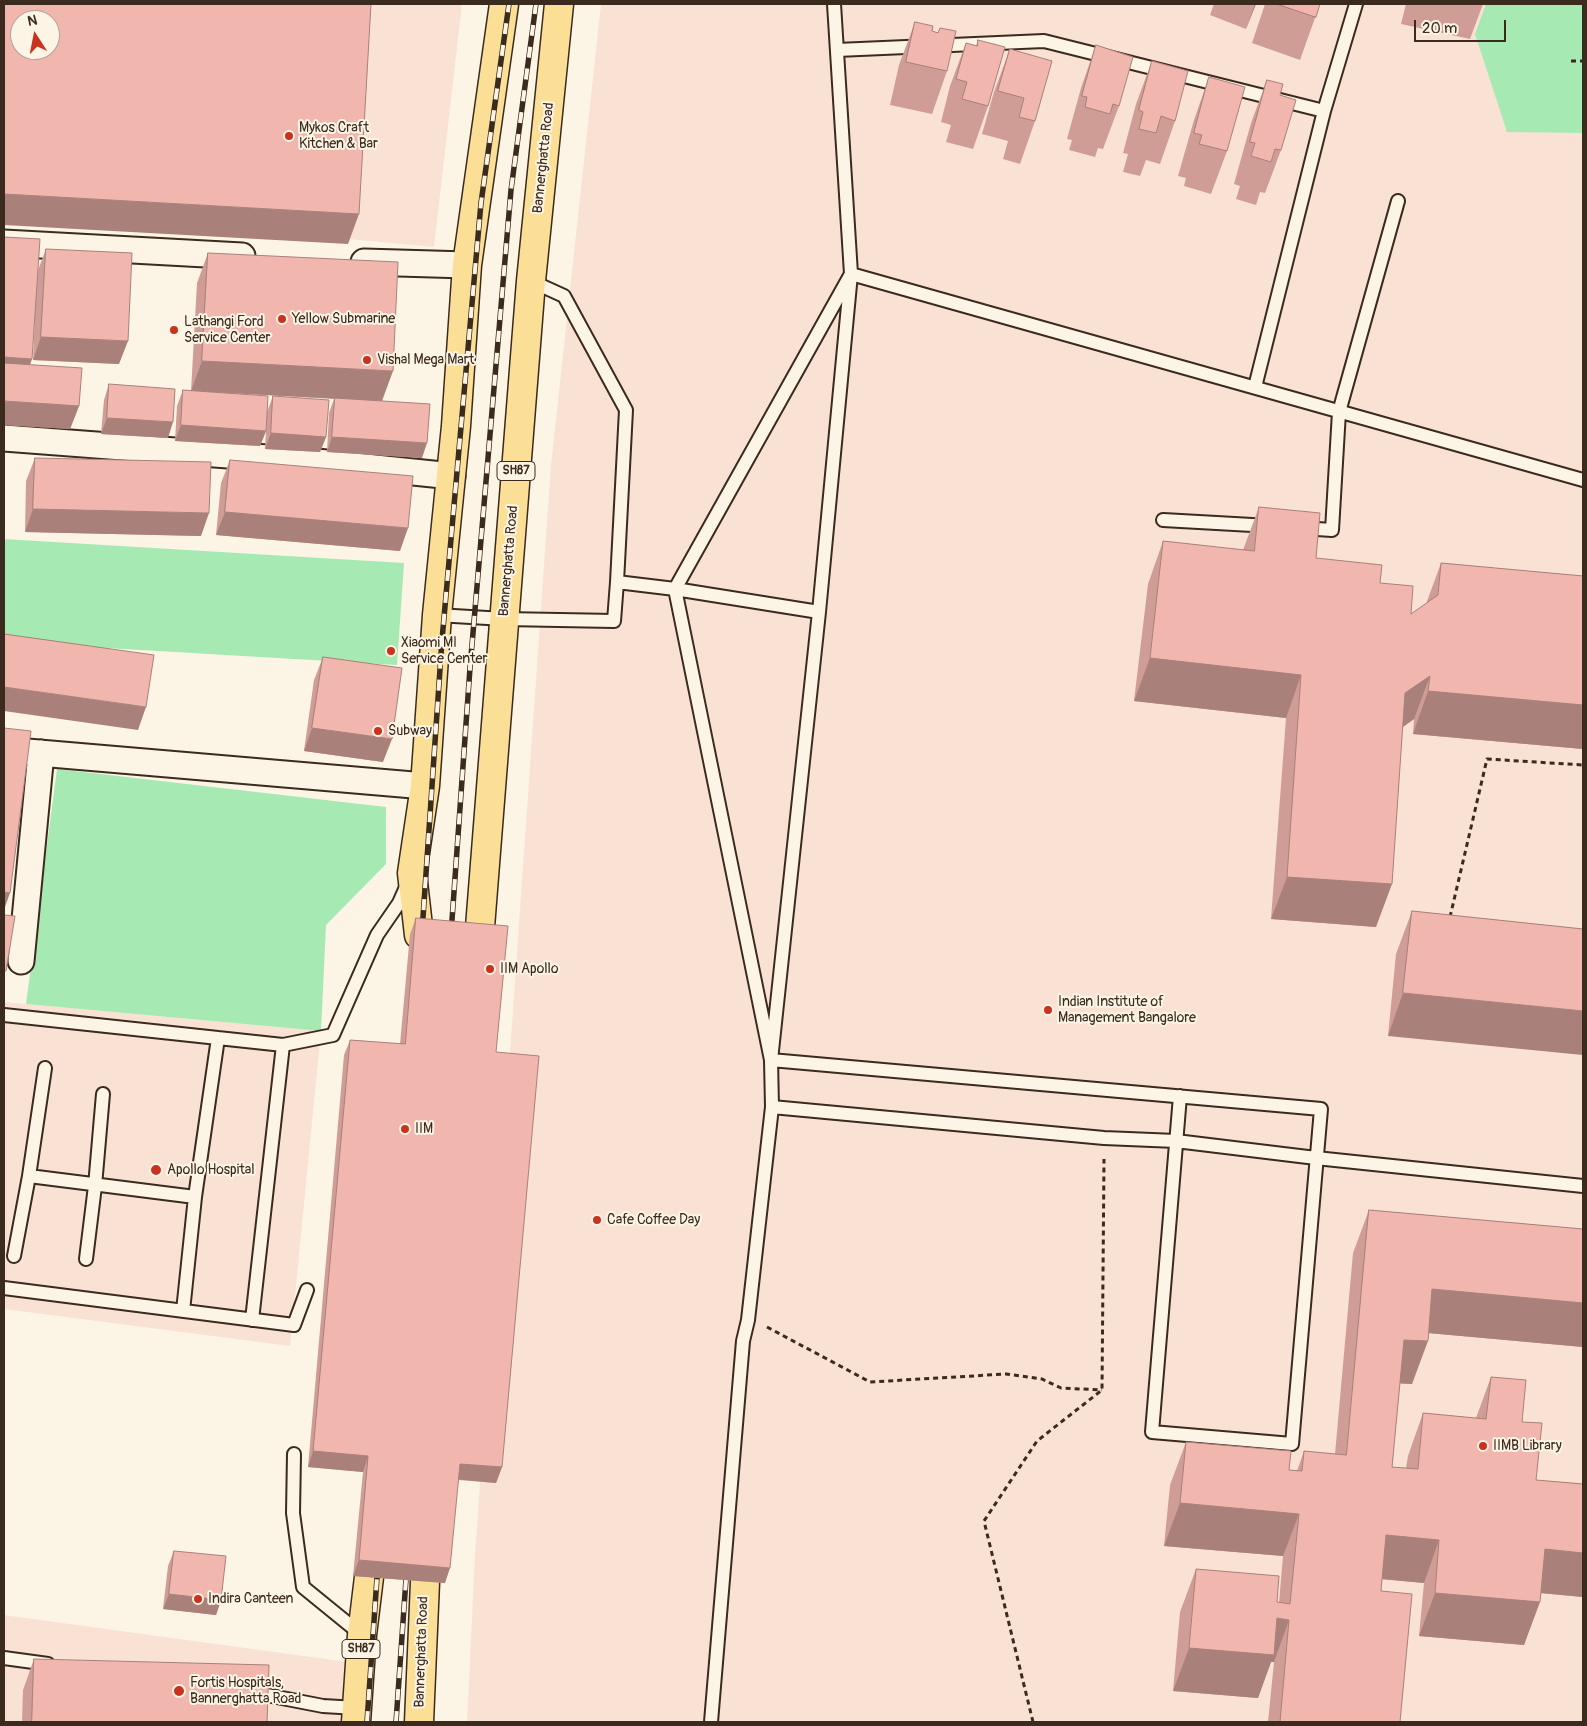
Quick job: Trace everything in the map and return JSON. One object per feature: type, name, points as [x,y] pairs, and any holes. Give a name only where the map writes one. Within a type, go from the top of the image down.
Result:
[{"type":"main road","points":[[419,935],[412,873],[425,786],[437,615],[452,476],[467,265],[504,4]]},
{"type":"main road","name":"Bannerghatta Road","points":[[479,940],[531,281],[559,4]]},
{"type":"main road","name":"SH87","points":[[356,1715],[362,1635],[369,1577]]},
{"type":"main road","name":"Bannerghatta Road","points":[[419,1722],[425,1582]]},
{"type":"street","points":[[4,243],[265,257]]},
{"type":"street","points":[[342,261],[467,265]]},
{"type":"street","points":[[4,438],[297,460],[452,476]]},
{"type":"street","points":[[4,750],[425,786]]},
{"type":"street","points":[[21,961],[41,753]]},
{"type":"lane","points":[[711,1722],[743,1341],[748,1320],[772,1107],[771,1060],[819,612],[851,274],[834,4]]},
{"type":"lane","points":[[1255,387],[1324,111],[1356,4]]},
{"type":"lane","points":[[836,50],[1044,41],[1324,111]]},
{"type":"lane","points":[[1163,520],[1332,530],[1339,412],[1398,201]]},
{"type":"lane","points":[[851,274],[1583,480]]},
{"type":"lane","points":[[771,1060],[675,588],[851,274]]},
{"type":"lane","points":[[437,615],[504,619],[614,621],[626,410],[564,296],[531,281]]},
{"type":"lane","points":[[617,582],[675,588],[819,612]]},
{"type":"lane","points":[[4,1015],[283,1044],[332,1035],[377,935],[400,903],[412,873]]},
{"type":"lane","points":[[183,1311],[195,1197],[218,1038]]},
{"type":"lane","points":[[252,1320],[283,1044]]},
{"type":"lane","points":[[771,1060],[1321,1108],[1292,1444],[1152,1432],[1180,1096]]},
{"type":"lane","points":[[14,1256],[29,1176],[45,1068]]},
{"type":"lane","points":[[86,1260],[96,1186],[103,1094]]},
{"type":"lane","points":[[772,1107],[1104,1138],[1176,1141],[1316,1158],[1583,1186]]},
{"type":"lane","points":[[29,1176],[96,1186],[195,1197]]},
{"type":"lane","points":[[4,1288],[294,1325],[307,1290]]},
{"type":"lane","points":[[294,1454],[293,1513],[303,1587],[362,1635]]},
{"type":"lane","points":[[4,1658],[62,1666]]},
{"type":"lane","points":[[238,1690],[267,1699],[323,1706],[356,1715]]},
{"type":"path","points":[[1571,61],[1583,61]]},
{"type":"path","points":[[1450,921],[1487,759],[1583,765]]},
{"type":"path","points":[[1102,1390],[1104,1138]]},
{"type":"path","points":[[748,1320],[766,1326],[870,1382],[1006,1374],[1042,1379],[1062,1388],[1102,1390]]},
{"type":"path","points":[[1033,1722],[984,1521],[1037,1440],[1102,1390]]},
{"type":"shaded area","points":[[4,4],[462,4],[434,247],[4,207]]},
{"type":"shaded area","name":"Indian Institute of Management Bangalore","points":[[601,4],[1583,4],[1583,1722],[467,1722],[475,1555],[551,465]]},
{"type":"shaded area","name":"Apollo Hospital","points":[[4,1002],[321,1031],[290,1346],[4,1309]]},
{"type":"shaded area","name":"Fortis Hospitals, Bannerghatta Road","points":[[4,1615],[355,1663],[353,1722],[4,1722]]},
{"type":"green space","points":[[1486,4],[1583,4],[1583,133],[1507,132],[1475,34]]},
{"type":"green space","points":[[4,539],[404,563],[397,665],[4,642]]},
{"type":"green space","points":[[57,769],[386,807],[386,864],[326,925],[321,1031],[26,1004]]},
{"type":"building","points":[[4,4],[371,4],[359,214],[4,194]]},
{"type":"building","points":[[1277,4],[1320,4],[1316,17]]},
{"type":"building","points":[[915,22],[933,26],[932,31],[938,33],[940,28],[956,31],[947,71],[906,62]]},
{"type":"building","points":[[978,40],[1005,47],[988,106],[962,99],[967,82],[956,79],[966,43],[977,46]]},
{"type":"building","points":[[1096,45],[1133,57],[1119,106],[1113,104],[1110,114],[1085,107],[1087,97],[1082,96]]},
{"type":"building","points":[[1010,49],[1052,61],[1035,121],[1019,117],[1024,98],[998,91]]},
{"type":"building","points":[[1152,61],[1188,71],[1175,121],[1161,116],[1156,133],[1139,129],[1143,112],[1139,110]]},
{"type":"building","points":[[1209,77],[1245,87],[1227,151],[1199,144],[1202,135],[1194,133]]},
{"type":"building","points":[[1267,80],[1283,84],[1280,95],[1296,100],[1281,150],[1275,149],[1271,162],[1251,156],[1255,143],[1250,142]]},
{"type":"building","points":[[4,237],[40,239],[32,359],[4,357]]},
{"type":"building","points":[[46,249],[132,253],[128,341],[41,337]]},
{"type":"building","points":[[208,253],[398,262],[393,371],[202,361]]},
{"type":"building","points":[[4,363],[82,368],[79,406],[4,401]]},
{"type":"building","points":[[109,384],[175,389],[173,422],[107,418]]},
{"type":"building","points":[[183,390],[268,396],[266,431],[181,425]]},
{"type":"building","points":[[273,396],[329,400],[326,437],[271,433]]},
{"type":"building","points":[[335,398],[430,404],[427,443],[332,437]]},
{"type":"building","points":[[35,458],[211,462],[209,513],[33,509]]},
{"type":"building","points":[[230,460],[413,476],[408,528],[225,512]]},
{"type":"building","points":[[1259,507],[1320,513],[1316,558],[1382,565],[1380,583],[1413,586],[1411,614],[1438,595],[1441,563],[1583,576],[1583,705],[1428,691],[1430,676],[1405,693],[1392,884],[1287,877],[1301,675],[1150,658],[1163,541],[1254,551]]},
{"type":"building","points":[[4,634],[154,655],[146,707],[4,687]]},
{"type":"building","points":[[323,657],[402,668],[392,739],[312,728]]},
{"type":"building","points":[[4,728],[31,731],[10,893],[4,892]]},
{"type":"building","points":[[1412,911],[1583,929],[1583,1011],[1403,993]]},
{"type":"building","points":[[4,915],[15,916],[6,971],[4,971]]},
{"type":"building","points":[[416,918],[508,926],[496,1052],[539,1056],[502,1467],[460,1464],[450,1568],[359,1560],[368,1456],[313,1451],[350,1040],[405,1044]]},
{"type":"building","points":[[1369,1210],[1583,1229],[1583,1303],[1432,1289],[1428,1341],[1404,1340],[1392,1467],[1418,1469],[1423,1413],[1486,1419],[1491,1377],[1526,1380],[1522,1422],[1542,1423],[1536,1480],[1583,1484],[1583,1553],[1545,1549],[1540,1602],[1435,1593],[1439,1540],[1386,1535],[1381,1591],[1412,1594],[1400,1722],[1280,1722],[1289,1620],[1277,1618],[1274,1655],[1189,1648],[1196,1569],[1279,1576],[1277,1602],[1290,1604],[1299,1514],[1180,1503],[1186,1442],[1291,1451],[1289,1470],[1302,1471],[1304,1451],[1346,1455]]},
{"type":"building","points":[[174,1551],[226,1556],[221,1600],[169,1594]]},
{"type":"building","points":[[34,1659],[269,1665],[267,1722],[32,1722]]},
{"type":"railway","points":[[422,932],[442,640],[481,203],[509,4]]},
{"type":"railway","points":[[451,934],[470,668],[511,190],[536,4]]},
{"type":"railway","points":[[367,1722],[378,1563]]},
{"type":"railway","points":[[396,1722],[407,1565]]},
{"type":"place","name":"Mykos Craft Kitchen & Bar","points":[[289,136]]},
{"type":"place","name":"Yellow Submarine","points":[[282,319]]},
{"type":"place","name":"Lathangi Ford Service Center","points":[[174,330]]},
{"type":"place","name":"Vishal Mega Mart","points":[[367,360]]},
{"type":"place","name":"Xiaomi MI Service Center","points":[[391,651]]},
{"type":"place","name":"Subway","points":[[378,731]]},
{"type":"place","name":"IIM Apollo","points":[[490,969]]},
{"type":"place","name":"Indian Institute of Management Bangalore","points":[[1048,1010]]},
{"type":"place","name":"IIM","points":[[405,1129]]},
{"type":"place","name":"Apollo Hospital","points":[[156,1170]]},
{"type":"place","name":"Cafe Coffee Day","points":[[597,1220]]},
{"type":"place","name":"IIMB Library","points":[[1483,1446]]},
{"type":"place","name":"Indira Canteen","points":[[198,1599]]},
{"type":"place","name":"Fortis Hospitals, Bannerghatta Road","points":[[179,1691]]}]
